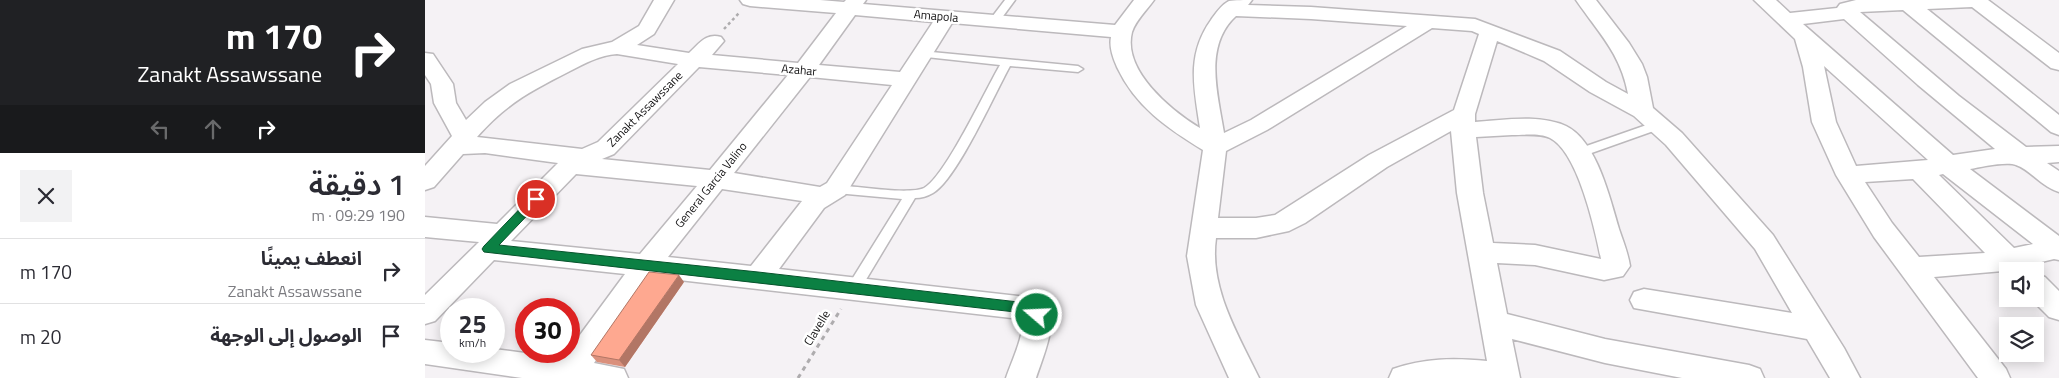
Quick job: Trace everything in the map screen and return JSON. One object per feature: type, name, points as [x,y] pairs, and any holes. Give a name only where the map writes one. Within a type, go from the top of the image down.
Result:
[{"type":"street","points":[[425,181],[482,117],[515,91],[595,52],[605,48],[617,48],[647,30],[664,0]]},
{"type":"street","name":"Amapola","points":[[750,0],[852,4],[946,17],[1122,32]]},
{"type":"street","points":[[1143,0],[1122,32],[1122,54],[1127,66],[1156,108],[1215,147]]},
{"type":"street","points":[[1586,0],[1621,47],[1631,64],[1650,118]]},
{"type":"street","points":[[1764,0],[1947,164],[2058,248]]},
{"type":"street","points":[[1818,0],[1841,14],[2019,155],[2059,183]]},
{"type":"street","points":[[1787,19],[1841,14],[1850,6],[1975,0],[2059,63]]},
{"type":"street","name":"General Garcia Valino","points":[[570,373],[645,266],[803,70],[852,4]]},
{"type":"street","points":[[1907,4],[2059,127]]},
{"type":"street","points":[[1245,378],[1210,305],[1200,256],[1215,147],[1203,74],[1204,56],[1210,34],[1235,5],[1475,25],[1552,56],[1650,118],[1674,140],[1764,242],[1845,378]]},
{"type":"street","points":[[758,277],[815,202],[836,188],[946,17]]},
{"type":"street","points":[[1215,147],[1259,125],[1428,22]]},
{"type":"street","points":[[1404,378],[1419,373],[1441,371],[1505,376],[1470,193],[1463,122],[1490,31]]},
{"type":"street","points":[[1805,37],[1814,67],[1824,122],[1848,175],[1867,206],[1995,378]]},
{"type":"street","name":"Zanakt Assawssane","points":[[425,313],[495,241],[578,161],[611,144],[714,41]]},
{"type":"street","name":"Azahar","points":[[617,48],[693,60],[905,79]]},
{"type":"street","points":[[425,60],[442,84],[445,103],[460,141]]},
{"type":"street","points":[[1203,228],[1256,228],[1280,224],[1296,216],[1378,161],[1463,122],[1546,129],[1558,132],[1569,139],[1579,153],[1602,214],[1616,260],[1616,266],[1613,269],[1604,270],[1535,255],[1481,252]]},
{"type":"street","points":[[460,141],[578,161],[809,193],[815,196],[815,202]]},
{"type":"street","points":[[1848,175],[1919,170],[1990,157],[2059,154]]},
{"type":"street","points":[[1919,170],[2011,262]]},
{"type":"street","points":[[425,227],[495,241],[645,266],[1027,308],[1037,315],[1034,339],[1021,378]]},
{"type":"street","points":[[2025,262],[2058,248]]},
{"type":"street","points":[[1912,268],[1999,266]]},
{"type":"street","points":[[2044,294],[2059,308]]},
{"type":"street","points":[[1644,300],[1815,328]]},
{"type":"street","points":[[1496,323],[1605,351],[1749,378]]},
{"type":"street","points":[[425,352],[613,378]]},
{"type":"lane","points":[[994,21],[1009,0]]},
{"type":"lane","points":[[921,54],[1078,69]]},
{"type":"lane","points":[[836,188],[911,194],[930,190],[937,185],[957,154],[1007,61]]},
{"type":"lane","points":[[1579,153],[1650,118]]},
{"type":"lane","points":[[853,289],[911,194]]},
{"type":"path","points":[[714,41],[750,0]]},
{"type":"path","name":"Clavelle","points":[[799,378],[853,289]]},
{"type":"building","points":[[649,272],[679,275],[619,360],[591,355]]},
{"type":"route","points":[[536,199],[488,249],[758,277],[1027,308],[1037,315]]}]
